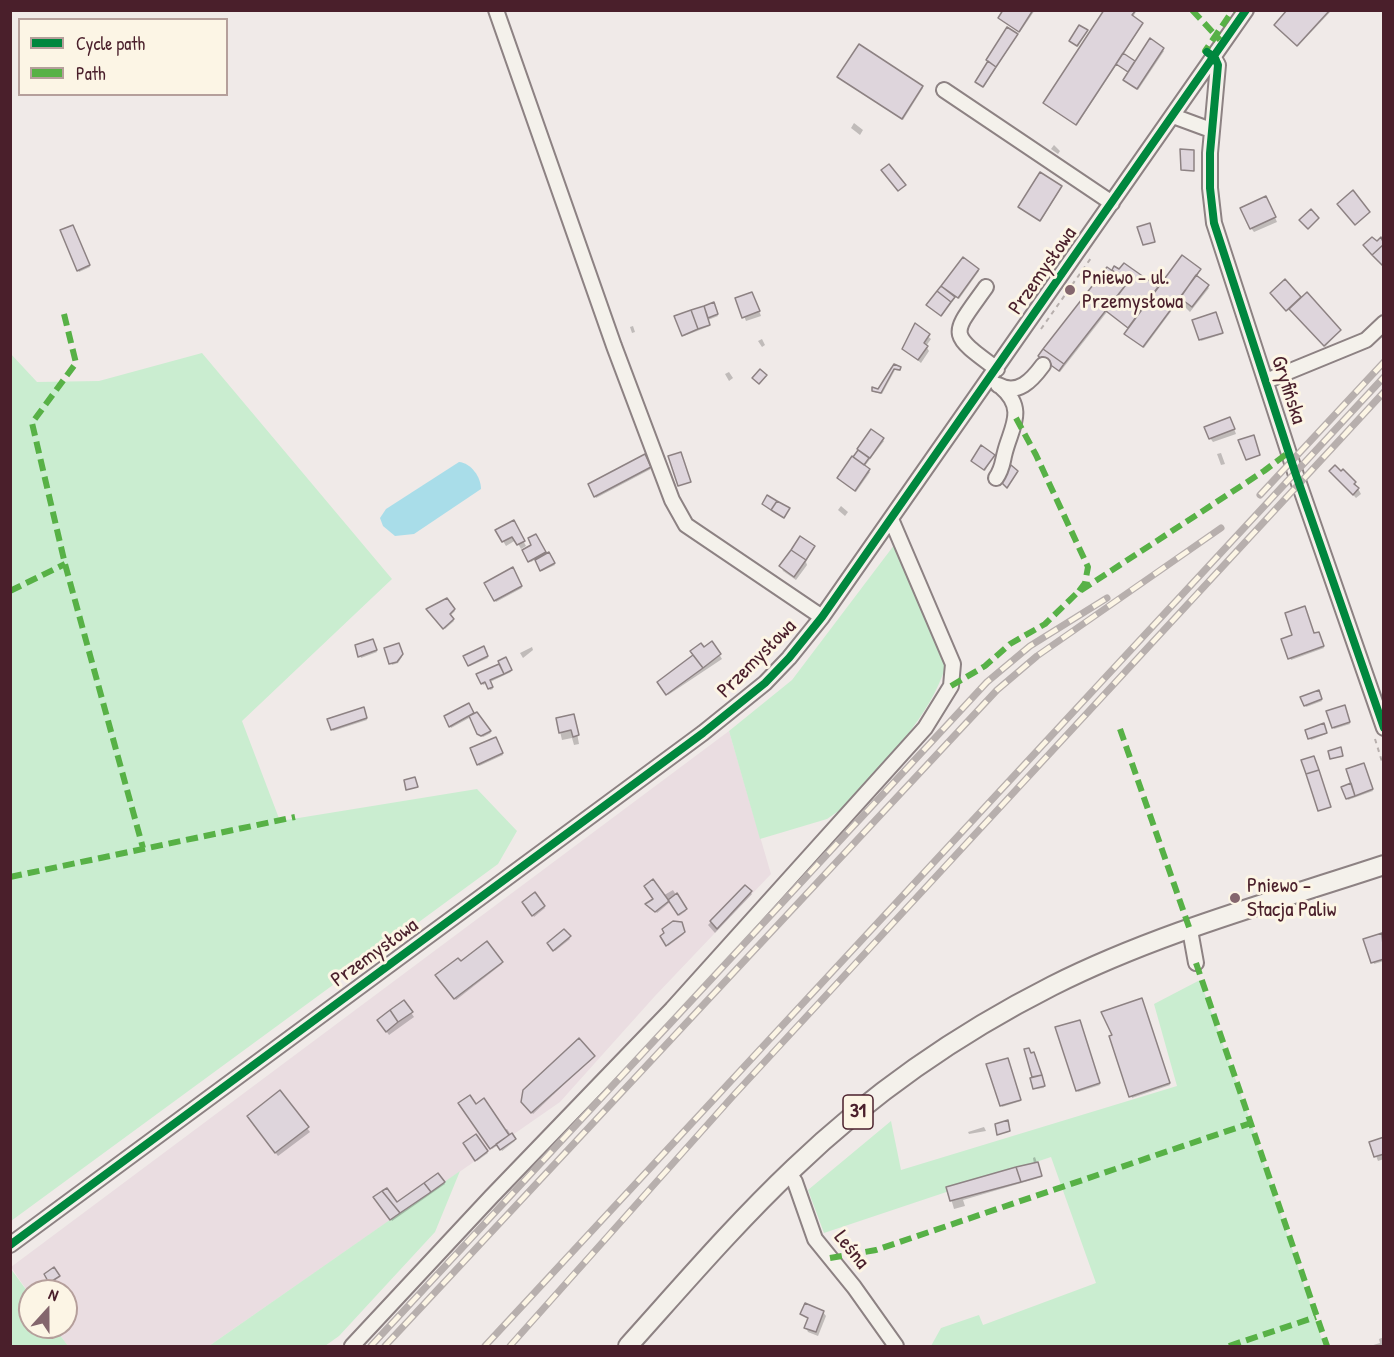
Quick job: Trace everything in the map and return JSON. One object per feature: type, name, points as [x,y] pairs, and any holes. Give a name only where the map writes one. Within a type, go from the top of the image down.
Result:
[{"type":"main road","name":"31","points":[[628,1347],[740,1222],[789,1173],[865,1105],[910,1071],[987,1021],[1100,964],[1190,930],[1383,865]]},
{"type":"street","points":[[496,10],[614,346],[672,500],[686,525],[822,617]]},
{"type":"street","name":"Przemysłowa","points":[[10,1245],[703,733],[765,683],[789,658],[822,617],[1246,10]]},
{"type":"street","name":"Gryfińska","points":[[1213,56],[1217,61],[1218,71],[1211,130],[1210,188],[1215,223],[1383,728]]},
{"type":"street","points":[[944,90],[1112,203]]},
{"type":"street","points":[[1173,116],[1211,130]]},
{"type":"street","points":[[987,287],[962,321],[959,335],[962,343],[993,374],[1008,395],[1016,422],[1005,452],[1005,464],[996,478]]},
{"type":"street","points":[[1266,381],[1366,340],[1383,323]]},
{"type":"street","points":[[1001,387],[1016,389],[1024,386],[1043,365]]},
{"type":"street","points":[[352,1347],[491,1197],[672,1009],[925,728],[951,686],[953,664],[891,519]]},
{"type":"street","points":[[1190,930],[1196,963]]},
{"type":"street","name":"Leśna","points":[[789,1173],[795,1182],[815,1239],[854,1287],[896,1347]]},
{"type":"path","points":[[1377,750],[1383,768]]},
{"type":"shaded area","points":[[729,731],[771,874],[655,996],[560,1102],[209,1346],[68,1346],[63,1339],[78,1339],[78,1279],[19,1279],[11,1267]]},
{"type":"green space","points":[[10,353],[37,382],[99,381],[202,353],[392,579],[242,721],[280,821],[477,789],[517,831],[498,864],[11,1221]]},
{"type":"green space","points":[[904,532],[960,667],[943,674],[924,712],[911,730],[840,810],[827,819],[760,839],[729,731],[792,680]]},
{"type":"green space","points":[[1200,980],[1251,1123],[1324,1346],[931,1346],[941,1328],[979,1315],[983,1325],[1096,1283],[1051,1157],[824,1233],[808,1190],[891,1121],[901,1170],[1177,1086],[1154,1004]]},
{"type":"green space","points":[[460,1171],[435,1232],[339,1336],[325,1346],[209,1346]]},
{"type":"green space","points":[[11,1269],[18,1279],[18,1339],[63,1339],[68,1346],[11,1346]]},
{"type":"water","points":[[459,462],[468,465],[474,471],[481,489],[414,534],[395,536],[383,526],[380,518],[386,509]]},
{"type":"building","points":[[1003,10],[1033,10],[1019,32],[998,18]]},
{"type":"building","points":[[1104,10],[1136,10],[1132,15],[1143,23],[1076,125],[1043,103]]},
{"type":"building","points":[[1287,10],[1330,10],[1297,46],[1274,25]]},
{"type":"building","points":[[1079,25],[1088,30],[1077,46],[1069,41]]},
{"type":"building","points":[[1007,27],[1018,34],[996,67],[986,60]]},
{"type":"building","points":[[1150,38],[1164,48],[1137,89],[1123,80]]},
{"type":"building","points":[[859,44],[923,86],[902,119],[837,77]]},
{"type":"building","points":[[1123,53],[1135,61],[1128,72],[1116,64]]},
{"type":"building","points":[[988,61],[996,67],[983,87],[975,82]]},
{"type":"building","points":[[1180,149],[1194,150],[1194,171],[1181,170]]},
{"type":"building","points":[[889,164],[906,185],[898,191],[881,170]]},
{"type":"building","points":[[1040,172],[1062,186],[1040,221],[1018,207]]},
{"type":"building","points":[[1353,190],[1370,212],[1355,225],[1337,204]]},
{"type":"building","points":[[1266,196],[1276,217],[1250,229],[1240,208]]},
{"type":"building","points":[[1311,209],[1319,218],[1308,229],[1299,220]]},
{"type":"building","points":[[1150,223],[1155,242],[1143,245],[1137,227]]},
{"type":"building","points":[[73,225],[90,265],[77,271],[60,230]]},
{"type":"building","points":[[1372,237],[1377,241],[1381,237],[1384,244],[1372,255],[1363,245]]},
{"type":"building","points":[[1384,244],[1384,267],[1372,255]]},
{"type":"building","points":[[1182,255],[1201,269],[1143,347],[1124,334]]},
{"type":"building","points":[[963,257],[979,269],[958,298],[941,286]]},
{"type":"building","points":[[1124,263],[1158,287],[1128,328],[1106,311],[1128,282],[1112,270],[1114,266],[1119,269]]},
{"type":"building","points":[[1107,267],[1128,282],[1064,364],[1043,349]]},
{"type":"building","points":[[1196,275],[1209,285],[1192,307],[1180,298]]},
{"type":"building","points":[[1285,279],[1301,297],[1286,311],[1270,293]]},
{"type":"building","points":[[941,286],[955,297],[951,302],[937,291]]},
{"type":"building","points":[[937,291],[951,302],[941,316],[926,305]]},
{"type":"building","points":[[752,292],[760,311],[742,318],[735,298]]},
{"type":"building","points":[[1307,292],[1341,330],[1324,346],[1289,309]]},
{"type":"building","points":[[714,302],[718,314],[708,318],[704,306]]},
{"type":"building","points":[[704,306],[710,325],[698,329],[691,310]]},
{"type":"building","points":[[691,310],[698,329],[682,336],[674,316]]},
{"type":"building","points":[[1216,312],[1223,333],[1199,340],[1192,320]]},
{"type":"building","points":[[915,323],[930,334],[924,343],[928,346],[918,360],[902,349]]},
{"type":"building","points":[[1043,349],[1064,364],[1059,371],[1038,356]]},
{"type":"building","points":[[894,364],[901,367],[900,370],[894,369],[881,393],[872,391],[872,387],[878,389]]},
{"type":"building","points":[[760,369],[767,375],[759,384],[752,378]]},
{"type":"building","points":[[1230,417],[1235,429],[1209,439],[1204,427]]},
{"type":"building","points":[[871,429],[884,438],[870,458],[857,449]]},
{"type":"building","points":[[1254,435],[1260,455],[1246,460],[1238,440]]},
{"type":"building","points":[[981,445],[995,455],[984,470],[971,461]]},
{"type":"building","points":[[858,450],[869,458],[864,465],[853,457]]},
{"type":"building","points":[[681,452],[691,482],[678,486],[668,456]]},
{"type":"building","points":[[645,454],[651,467],[594,497],[588,484]]},
{"type":"building","points":[[852,456],[870,469],[855,491],[837,478]]},
{"type":"building","points":[[1011,465],[1018,471],[1007,488],[1000,481]]},
{"type":"building","points":[[1335,465],[1341,471],[1343,469],[1356,482],[1354,484],[1359,488],[1353,495],[1329,471]]},
{"type":"building","points":[[767,495],[777,501],[771,510],[762,504]]},
{"type":"building","points":[[777,501],[790,508],[784,518],[771,510]]},
{"type":"building","points":[[514,520],[525,541],[517,545],[512,537],[502,542],[495,530]]},
{"type":"building","points":[[536,534],[546,552],[528,562],[522,550],[531,545],[528,538]]},
{"type":"building","points":[[800,536],[815,546],[806,560],[791,550]]},
{"type":"building","points":[[791,550],[806,560],[794,577],[779,566]]},
{"type":"building","points":[[549,552],[555,563],[540,571],[535,560]]},
{"type":"building","points":[[513,567],[522,586],[494,601],[484,583]]},
{"type":"building","points":[[447,598],[455,609],[450,614],[454,619],[443,629],[426,609]]},
{"type":"building","points":[[1305,606],[1314,633],[1319,632],[1324,646],[1288,659],[1281,639],[1292,635],[1285,613]]},
{"type":"building","points":[[373,639],[377,650],[358,657],[355,645]]},
{"type":"building","points":[[712,641],[721,654],[703,668],[690,651],[701,643],[704,647]]},
{"type":"building","points":[[399,643],[403,654],[397,662],[389,664],[384,648]]},
{"type":"building","points":[[484,646],[488,656],[468,666],[463,656]]},
{"type":"building","points":[[693,655],[703,668],[666,695],[657,682]]},
{"type":"building","points":[[506,657],[512,670],[504,674],[498,661]]},
{"type":"building","points":[[499,664],[504,674],[490,680],[493,687],[488,689],[485,682],[481,684],[476,674]]},
{"type":"building","points":[[1319,690],[1322,699],[1304,706],[1300,697]]},
{"type":"building","points":[[469,703],[474,713],[449,727],[444,716]]},
{"type":"building","points":[[1345,705],[1350,722],[1332,728],[1326,711]]},
{"type":"building","points":[[364,707],[367,718],[331,730],[327,719]]},
{"type":"building","points":[[477,712],[491,731],[481,736],[477,734],[469,716]]},
{"type":"building","points":[[574,714],[579,735],[573,737],[571,730],[559,733],[556,718]]},
{"type":"building","points":[[1324,723],[1327,733],[1308,739],[1305,730]]},
{"type":"building","points":[[496,737],[503,753],[477,765],[470,748]]},
{"type":"building","points":[[1341,747],[1343,756],[1330,759],[1328,751]]},
{"type":"building","points":[[1314,756],[1319,770],[1306,774],[1301,760]]},
{"type":"building","points":[[1364,763],[1373,789],[1355,796],[1346,769]]},
{"type":"building","points":[[1319,770],[1331,807],[1318,811],[1306,774]]},
{"type":"building","points":[[415,777],[418,787],[406,790],[404,780]]},
{"type":"building","points":[[1351,783],[1355,796],[1346,799],[1341,787]]},
{"type":"building","points":[[653,879],[669,901],[655,912],[645,904],[653,899],[644,886]]},
{"type":"building","points":[[745,885],[752,891],[717,929],[710,921]]},
{"type":"building","points":[[535,892],[545,906],[532,916],[522,902]]},
{"type":"building","points":[[677,893],[687,909],[678,915],[668,900]]},
{"type":"building","points":[[673,921],[682,922],[685,932],[666,946],[660,936],[664,933],[662,929]]},
{"type":"building","points":[[564,929],[571,936],[553,951],[547,943]]},
{"type":"building","points":[[1382,933],[1384,959],[1371,963],[1363,939]]},
{"type":"building","points":[[487,941],[503,962],[454,999],[435,975],[458,958],[461,961]]},
{"type":"building","points":[[1142,998],[1170,1083],[1129,1097],[1109,1036],[1112,1035],[1101,1012]]},
{"type":"building","points":[[404,1000],[413,1012],[398,1022],[390,1010]]},
{"type":"building","points":[[390,1010],[398,1022],[386,1032],[377,1020]]},
{"type":"building","points":[[1080,1020],[1100,1083],[1076,1091],[1055,1027]]},
{"type":"building","points":[[579,1038],[595,1056],[531,1113],[521,1102],[523,1090]]},
{"type":"building","points":[[1029,1048],[1031,1053],[1034,1052],[1042,1075],[1032,1077],[1024,1049]]},
{"type":"building","points":[[1008,1058],[1021,1100],[1000,1106],[986,1064]]},
{"type":"building","points":[[1042,1075],[1045,1086],[1033,1089],[1030,1078]]},
{"type":"building","points":[[280,1090],[309,1127],[275,1153],[247,1116]]},
{"type":"building","points":[[470,1095],[476,1104],[484,1098],[509,1135],[490,1149],[458,1103]]},
{"type":"building","points":[[1008,1120],[1010,1131],[997,1135],[995,1124]]},
{"type":"building","points":[[512,1133],[516,1139],[500,1150],[496,1144]]},
{"type":"building","points":[[476,1134],[488,1151],[475,1161],[463,1143]]},
{"type":"building","points":[[1384,1137],[1384,1154],[1374,1157],[1369,1142]]},
{"type":"building","points":[[1038,1162],[1042,1176],[1021,1182],[1016,1167]]},
{"type":"building","points":[[1016,1167],[1021,1182],[950,1201],[946,1187]]},
{"type":"building","points":[[438,1173],[445,1182],[431,1192],[424,1183]]},
{"type":"building","points":[[424,1183],[431,1192],[400,1213],[382,1191],[387,1188],[397,1202]]},
{"type":"building","points":[[382,1191],[400,1213],[390,1220],[373,1197]]},
{"type":"building","points":[[54,1267],[60,1276],[55,1279],[47,1279],[44,1274]]},
{"type":"building","points":[[805,1303],[824,1311],[816,1332],[804,1328],[808,1318],[800,1314]]},
{"type":"railway","points":[[1260,495],[1384,362]]},
{"type":"railway","points":[[485,1346],[1384,377]]},
{"type":"railway","points":[[510,1346],[733,1096],[1384,392]]},
{"type":"railway","points":[[385,1346],[997,690],[1037,656],[1221,528]]},
{"type":"railway","points":[[371,1346],[987,682],[1030,646],[1107,598]]},
{"type":"marked path","points":[[1192,10],[1220,40]]},
{"type":"marked path","points":[[1210,54],[1205,51],[1233,10]]},
{"type":"marked path","points":[[64,314],[76,363],[32,423],[65,564],[143,848]]},
{"type":"marked path","points":[[1016,418],[1036,455],[1088,567],[1085,583],[1079,591]]},
{"type":"marked path","points":[[951,686],[985,666],[1010,644],[1045,624],[1077,593],[1264,471],[1289,452]]},
{"type":"marked path","points":[[10,591],[65,564]]},
{"type":"marked path","points":[[1120,729],[1190,930]]},
{"type":"marked path","points":[[10,877],[295,817]]},
{"type":"marked path","points":[[1196,963],[1327,1346]]},
{"type":"marked path","points":[[830,1258],[876,1250],[1251,1123]]},
{"type":"marked path","points":[[1229,1346],[1316,1317]]},
{"type":"cycle path","points":[[10,1245],[703,733],[765,683],[789,658],[822,617],[1246,10]]},
{"type":"cycle path","points":[[1207,52],[1215,58],[1218,65],[1210,153],[1210,188],[1214,223],[1295,472],[1384,728]]},
{"type":"place","name":"Pniewo - ul. Przemysłowa","points":[[1070,290]]},
{"type":"place","name":"Pniewo - Stacja Paliw","points":[[1235,898]]}]
